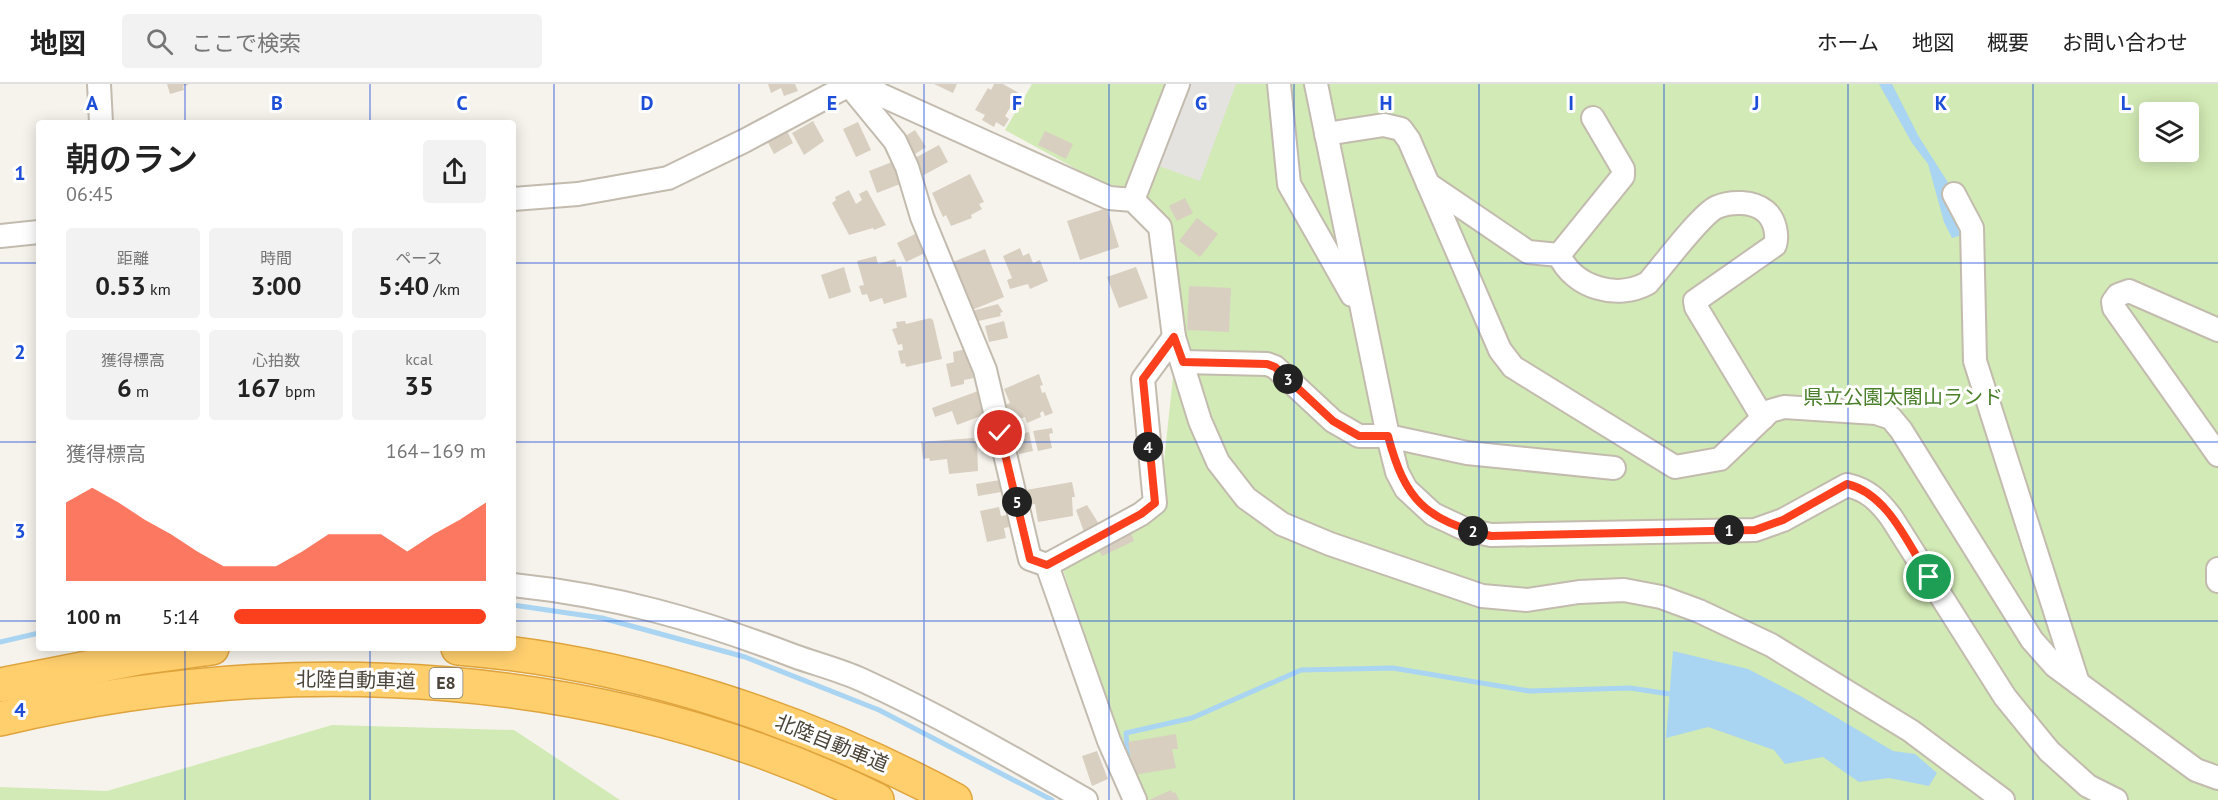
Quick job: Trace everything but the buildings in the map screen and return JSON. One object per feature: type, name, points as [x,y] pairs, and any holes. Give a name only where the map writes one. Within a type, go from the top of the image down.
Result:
[{"type":"highway","points":[[0,685],[138,658],[190,651]]},
{"type":"highway","name":"北陸自動車道","points":[[482,651],[555,660],[645,680],[734,704],[820,736],[903,772],[955,800]]},
{"type":"highway","name":"北陸自動車道","points":[[0,719],[139,692],[223,682],[303,678],[373,679],[468,685],[552,697],[639,715],[702,732],[800,766],[877,800]]},
{"type":"street","points":[[99,84],[101,120]]},
{"type":"street","points":[[855,84],[1108,198],[1133,200],[1160,227],[1174,337],[1200,421],[1218,462],[1245,498],[1282,524],[1330,544],[1482,596],[1527,600],[1579,592],[1624,590],[1661,597],[1699,611],[1771,645],[1911,731],[2003,800]]},
{"type":"street","points":[[516,200],[578,194],[668,178],[855,84]]},
{"type":"street","points":[[855,84],[895,141],[907,167],[922,218],[986,370],[1030,559],[1047,565],[1141,514],[1155,503],[1143,379],[1174,337]]},
{"type":"street","points":[[1133,200],[1178,84]]},
{"type":"street","points":[[1280,84],[1289,184],[1363,315]]},
{"type":"street","points":[[1316,84],[1388,436],[1397,472],[1406,489],[1419,502],[1448,522],[1491,536],[1755,530],[1783,520],[1847,484],[1863,488],[1878,500],[1891,517],[2005,697],[2049,751],[2088,786],[2116,800]]},
{"type":"street","points":[[1559,255],[1623,176],[1623,169],[1593,118]]},
{"type":"street","points":[[1326,134],[1384,125],[1401,129],[1409,140],[1500,350],[1513,367],[1675,467],[1720,459],[1770,411],[1784,407],[1876,412],[1891,418],[2032,640],[2055,666],[2196,770],[2218,778]]},
{"type":"street","points":[[1428,184],[1528,252],[1559,255]]},
{"type":"street","points":[[1954,194],[1972,228],[1975,361],[2078,683]]},
{"type":"street","points":[[1559,255],[1563,262],[1588,285],[1614,293],[1633,291],[1648,284],[1715,208],[1737,202],[1755,205],[1767,212],[1778,235],[1775,245],[1695,301],[1696,307],[1762,418]]},
{"type":"street","points":[[0,236],[36,232]]},
{"type":"street","points":[[2218,330],[2128,291],[2118,295],[2113,302],[2114,308],[2218,455]]},
{"type":"street","points":[[1183,362],[1267,364],[1275,367],[1333,421],[1359,436],[1388,436],[1467,453],[1614,468]]},
{"type":"street","points":[[1047,565],[1109,741],[1135,800]]},
{"type":"street","points":[[2218,569],[2218,581]]},
{"type":"street","points":[[516,585],[575,592],[652,608],[725,630],[860,679],[1002,752],[1086,800]]},
{"type":"green space","name":"県立公園太閤山ランド","points":[[1032,84],[2218,84],[2218,800],[1141,800],[1061,564],[1159,509],[1175,358],[1184,341],[1173,229],[1133,200],[1005,130]]},
{"type":"green space","points":[[332,725],[514,730],[620,800],[0,800],[0,787],[107,791]]},
{"type":"shaded area","points":[[1189,84],[1236,84],[1200,181],[1159,166]]},
{"type":"water","points":[[1879,84],[1892,84],[1919,137],[1949,184],[1951,203],[1961,231],[1959,236],[1952,238],[1944,222],[1928,164],[1912,143]]},
{"type":"water","points":[[1673,651],[1748,669],[1802,697],[1893,751],[1915,754],[1937,773],[1929,786],[1889,778],[1859,782],[1823,757],[1785,764],[1774,750],[1708,727],[1666,738]]},
{"type":"waterway","points":[[516,605],[602,618],[745,657],[879,710],[1052,800]]},
{"type":"waterway","points":[[0,642],[36,634]]},
{"type":"waterway","points":[[1128,761],[1126,733],[1192,718],[1301,670],[1393,668],[1529,691],[1630,688],[1670,694]]},
{"type":"route","points":[[1000,433],[1030,559],[1047,565],[1141,514],[1155,503],[1143,379],[1174,337],[1183,362],[1267,364],[1275,367],[1333,421],[1359,436],[1388,436],[1397,472],[1406,489],[1433,514],[1467,530],[1491,536],[1755,530],[1783,520],[1847,484],[1863,488],[1878,500],[1929,577]]}]
